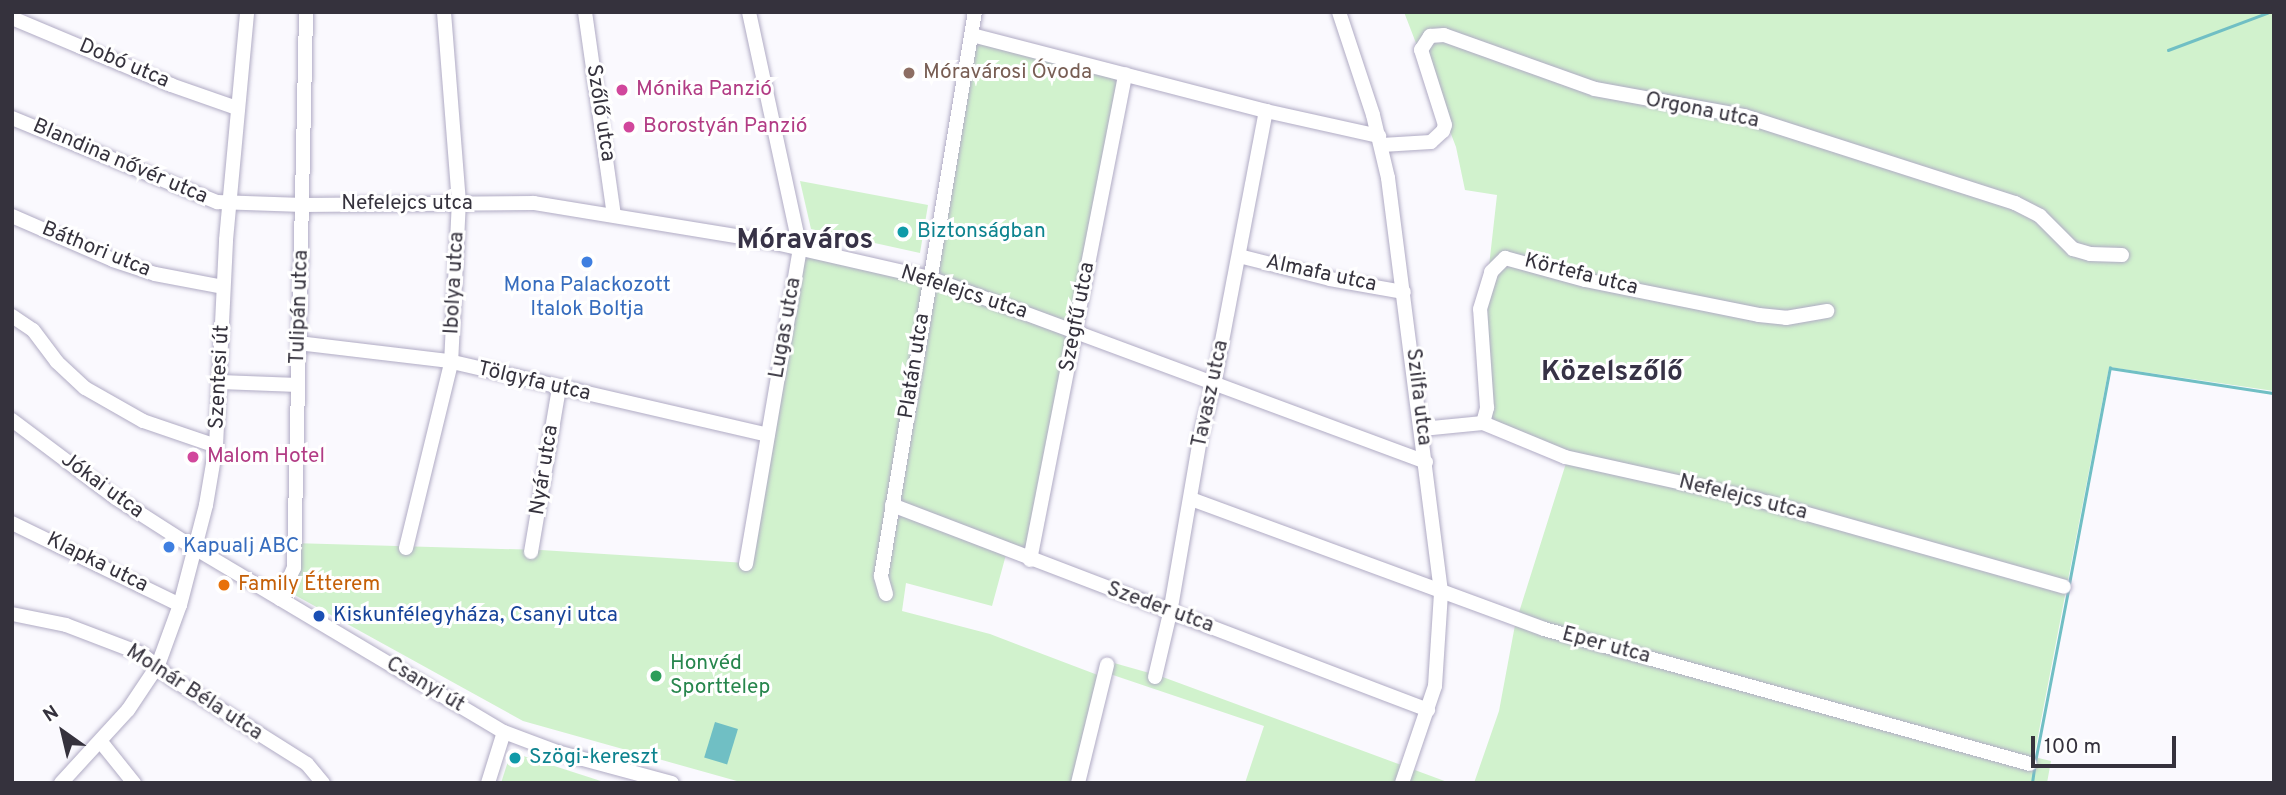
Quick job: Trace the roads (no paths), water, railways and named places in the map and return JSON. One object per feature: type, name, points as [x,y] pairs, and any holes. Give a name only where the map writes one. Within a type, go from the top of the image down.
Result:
[{"type":"street","name":"Szentesi út","points":[[61,783],[136,700],[158,665],[180,605],[195,548],[216,446],[223,287],[247,12]]},
{"type":"street","name":"Tulipán utca","points":[[280,599],[292,577],[294,560],[306,12]]},
{"type":"street","name":"Ibolya utca","points":[[406,548],[451,362],[459,203],[444,12]]},
{"type":"street","name":"Szőlő utca","points":[[584,12],[614,215]]},
{"type":"street","name":"Lugas utca","points":[[746,564],[800,248],[749,12]]},
{"type":"street","name":"Platán utca","points":[[886,594],[881,576],[975,12]]},
{"type":"street","name":"Szilfa utca","points":[[1339,12],[1380,141],[1404,292],[1441,593],[1440,651],[1428,710],[1402,783]]},
{"type":"street","name":"Dobó utca","points":[[12,18],[172,85],[237,108]]},
{"type":"street","name":"Orgona utca","points":[[972,35],[1380,141],[1431,142],[1443,131],[1444,125],[1421,50],[1430,36],[1444,35],[1595,89],[1744,116],[2015,203],[2040,216],[2073,249],[2090,254],[2122,255]]},
{"type":"street","name":"Szegfű utca","points":[[1030,560],[1125,74]]},
{"type":"street","name":"Tavasz utca","points":[[1155,677],[1170,613],[1201,434],[1214,383],[1266,111]]},
{"type":"street","name":"Blandina nővér utca","points":[[12,118],[216,202],[229,204]]},
{"type":"street","name":"Nefelejcs utca","points":[[229,204],[534,203],[800,248],[930,278],[1426,461]]},
{"type":"street","name":"Báthori utca","points":[[12,216],[113,260],[155,274],[223,287]]},
{"type":"street","name":"Almafa utca","points":[[1239,256],[1330,279],[1404,292]]},
{"type":"street","name":"Körtefa utca","points":[[1483,423],[1487,408],[1480,309],[1491,272],[1505,258],[1585,280],[1759,316],[1786,318],[1827,311]]},
{"type":"street","points":[[12,316],[33,330],[57,362],[86,388],[143,421],[216,446]]},
{"type":"street","name":"Tölgyfa utca","points":[[298,343],[451,362],[768,435]]},
{"type":"street","points":[[220,383],[298,386]]},
{"type":"street","name":"Nyár utca","points":[[531,552],[559,388]]},
{"type":"street","name":"Jókai utca","points":[[12,420],[116,498],[195,548]]},
{"type":"street","name":"Nefelejcs utca","points":[[1422,429],[1483,423],[1565,457],[1754,499],[2064,587]]},
{"type":"street","name":"Eper utca","points":[[1191,499],[1441,593],[1570,637],[2030,764]]},
{"type":"street","name":"Szeder utca","points":[[892,505],[1428,710]]},
{"type":"street","name":"Klapka utca","points":[[12,523],[180,605]]},
{"type":"street","name":"Csanyi út","points":[[195,548],[503,732],[557,752],[672,783]]},
{"type":"street","name":"Molnár Béla utca","points":[[12,614],[66,625],[142,654],[169,677],[307,764],[323,783]]},
{"type":"street","points":[[1078,783],[1107,665]]},
{"type":"street","points":[[488,783],[503,732]]},
{"type":"street","points":[[100,742],[134,783]]},
{"type":"water","points":[[715,722],[738,729],[727,764],[704,757]]},
{"type":"waterway","points":[[2168,50],[2267,13]]},
{"type":"waterway","points":[[2069,584],[2110,368],[2274,393]]},
{"type":"waterway","points":[[2035,762],[2068,590]]},
{"type":"waterway","points":[[2032,783],[2034,769]]},
{"type":"place","name":"Móravárosi Óvoda","points":[[909,73]]},
{"type":"place","name":"Mónika Panzió","points":[[622,90]]},
{"type":"place","name":"Borostyán Panzió","points":[[629,127]]},
{"type":"place","name":"Biztonságban","points":[[903,232]]},
{"type":"place","name":"Mona Palackozott Italok Boltja","points":[[587,262]]},
{"type":"place","name":"Malom Hotel","points":[[193,457]]},
{"type":"place","name":"Kapualj ABC","points":[[169,547]]},
{"type":"place","name":"Family Étterem","points":[[224,585]]},
{"type":"place","name":"Kiskunfélegyháza, Csanyi utca","points":[[319,616]]},
{"type":"place","name":"Honvéd Sporttelep","points":[[656,676]]},
{"type":"place","name":"Szögi-kereszt","points":[[515,758]]},
{"type":"district","name":"Móraváros","points":[[805,241]]},
{"type":"district","name":"Közelszőlő","points":[[1612,373]]}]
